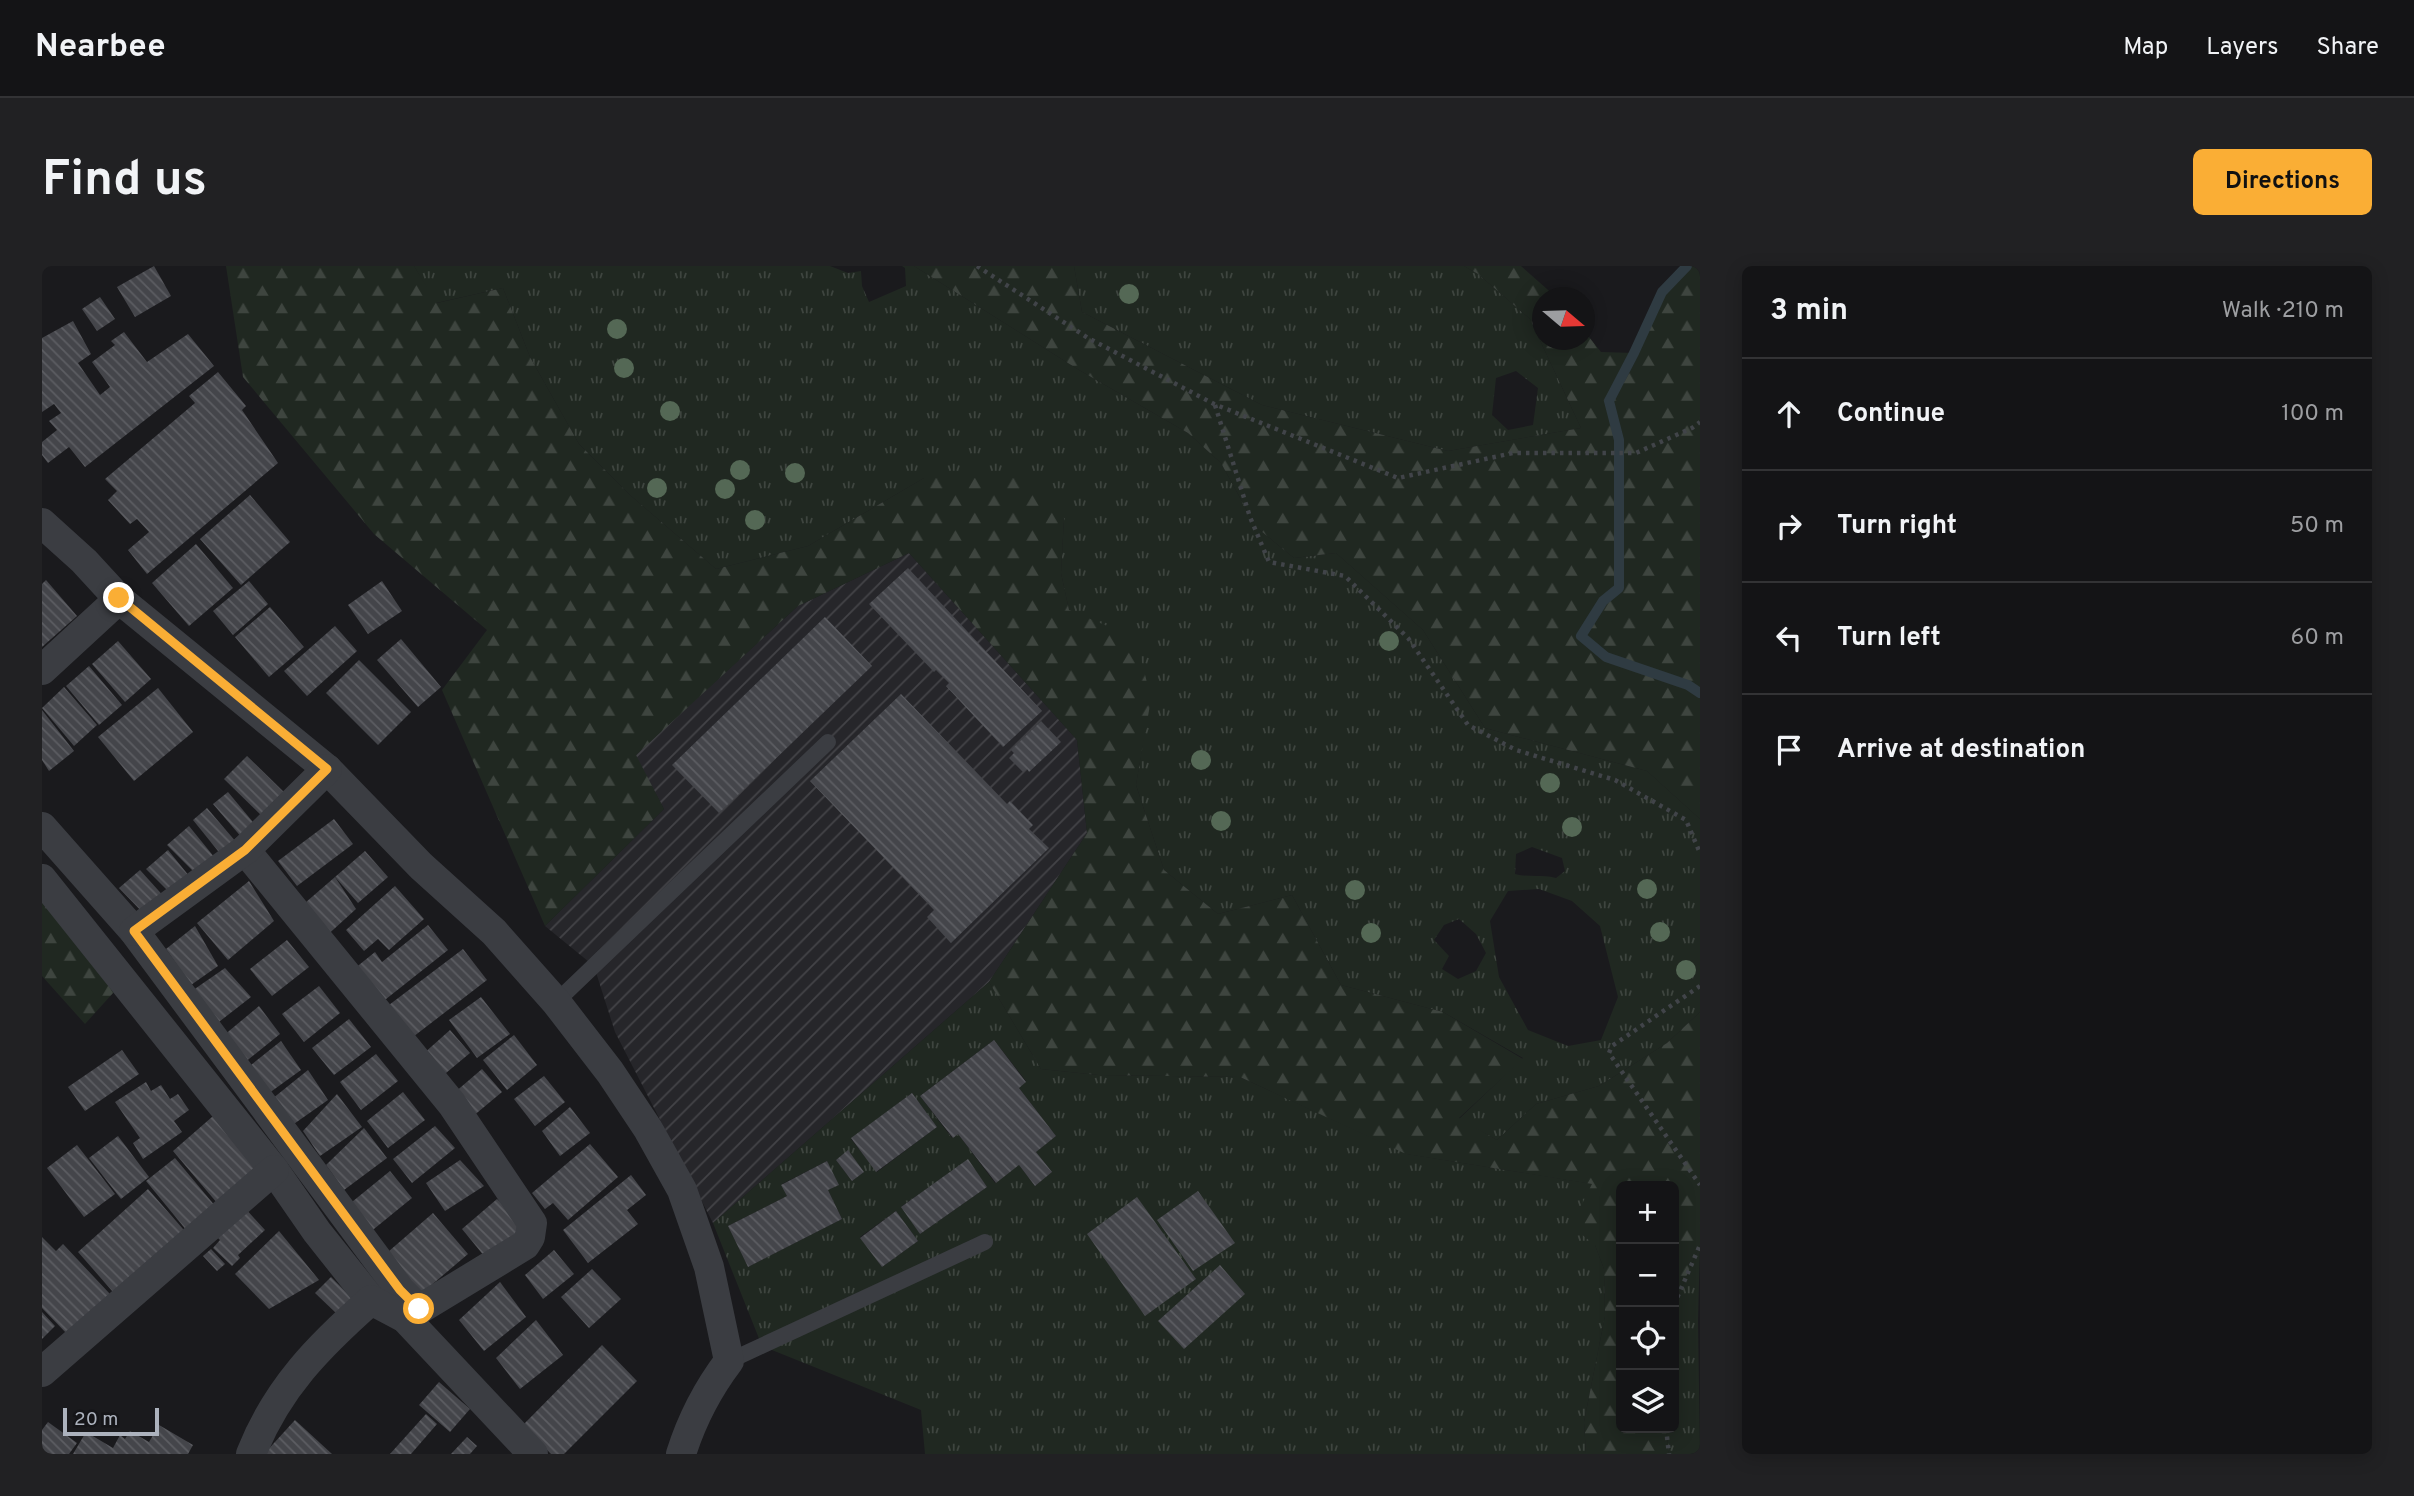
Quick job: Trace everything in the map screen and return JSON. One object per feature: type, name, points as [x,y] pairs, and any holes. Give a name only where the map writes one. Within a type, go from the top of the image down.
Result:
[{"type":"street","points":[[42,523],[119,598],[327,769],[421,866],[494,932],[556,1002],[610,1072],[648,1129],[682,1190],[709,1267],[729,1361],[710,1386],[692,1420],[681,1454]]},
{"type":"street","points":[[42,670],[119,598]]},
{"type":"street","points":[[134,931],[245,850],[327,769]]},
{"type":"street","points":[[42,827],[134,931],[400,1290],[412,1314],[533,1454]]},
{"type":"street","points":[[245,850],[452,1104],[529,1216],[532,1230],[526,1245],[412,1314]]},
{"type":"street","points":[[42,879],[274,1170],[317,1232],[371,1300],[412,1314]]},
{"type":"street","points":[[42,1372],[274,1170]]},
{"type":"street","points":[[251,1454],[277,1400],[298,1372],[321,1344],[371,1300]]},
{"type":"lane","points":[[556,1002],[828,742]]},
{"type":"lane","points":[[729,1361],[985,1242]]},
{"type":"path","points":[[977,266],[1088,338],[1214,404],[1398,478],[1513,453],[1636,453],[1700,422]]},
{"type":"path","points":[[1214,404],[1250,517],[1269,562],[1345,576],[1408,638],[1468,724],[1516,750],[1615,780],[1686,820],[1700,852]]},
{"type":"path","points":[[1700,986],[1612,1045],[1609,1053],[1700,1185]]},
{"type":"path","points":[[1679,1293],[1700,1245]]},
{"type":"path","points":[[1667,1433],[1669,1454]]},
{"type":"shaded area","points":[[909,553],[1077,740],[1087,833],[989,982],[713,1223],[615,1032],[594,966],[545,926],[664,809],[635,755],[798,606]]},
{"type":"green space","points":[[226,266],[414,266],[437,303],[503,288],[530,357],[579,444],[630,495],[716,569],[808,546],[924,478],[1021,478],[1064,518],[1061,573],[1069,610],[1136,638],[1151,699],[1136,785],[1164,870],[1218,914],[1292,895],[1341,985],[1443,1012],[1523,1059],[1459,1118],[1497,1140],[1536,1104],[1599,1086],[1667,1043],[1700,1012],[1700,1245],[1679,1293],[1679,1181],[1616,1181],[1616,1433],[1667,1433],[1669,1454],[1586,1454],[1584,1422],[1605,1316],[1604,1269],[1595,1245],[1571,1226],[1592,1184],[1406,1154],[1240,1077],[1098,1075],[1041,1069],[989,982],[1087,833],[1077,740],[909,553],[798,606],[636,755],[664,809],[545,926],[442,690],[487,630],[374,534],[243,377]]},
{"type":"green space","points":[[414,266],[830,266],[848,273],[861,271],[862,286],[869,302],[906,286],[905,268],[902,266],[914,266],[1079,370],[1188,433],[1221,463],[1256,527],[1294,558],[1336,553],[1423,630],[1485,728],[1647,771],[1700,819],[1700,1012],[1667,1043],[1599,1086],[1536,1104],[1497,1140],[1459,1119],[1523,1058],[1443,1012],[1341,985],[1292,895],[1218,914],[1164,870],[1136,785],[1150,699],[1069,610],[1061,573],[1064,518],[924,478],[808,546],[716,569],[630,495],[579,444],[530,357],[503,288],[436,303]],"holes":[[[1532,847],[1562,858],[1565,871],[1556,878],[1515,874],[1516,854]],[[1539,889],[1572,901],[1600,926],[1618,997],[1601,1040],[1568,1046],[1528,1030],[1499,977],[1490,921],[1508,891]],[[1459,919],[1476,934],[1486,953],[1476,971],[1458,979],[1442,969],[1449,956],[1434,940],[1444,925]]]},
{"type":"green space","points":[[914,266],[1074,266],[1082,312],[1262,405],[1448,451],[1581,428],[1545,350],[1595,350],[1595,344],[1601,352],[1634,353],[1662,292],[1687,266],[1700,266],[1700,819],[1647,771],[1485,728],[1423,630],[1336,553],[1294,558],[1256,527],[1221,463],[1188,433],[1079,370]]},
{"type":"green space","points":[[1074,266],[1464,266],[1478,274],[1530,319],[1532,350],[1545,350],[1581,428],[1448,451],[1262,405],[1082,312]],"holes":[[[1516,371],[1538,388],[1533,425],[1508,430],[1492,415],[1496,378]]]},
{"type":"green space","points":[[1464,266],[1521,266],[1545,287],[1532,287],[1532,323],[1478,274]]},
{"type":"green space","points":[[42,884],[123,982],[85,1024],[42,976]]},
{"type":"green space","points":[[989,982],[1041,1069],[1098,1075],[1240,1077],[1407,1154],[1593,1184],[1595,1245],[1604,1269],[1605,1316],[1584,1422],[1586,1454],[925,1454],[921,1410],[762,1346],[713,1223]],"holes":[[[994,1040],[1026,1081],[1019,1088],[1056,1136],[1036,1152],[1052,1172],[1035,1186],[1019,1165],[995,1183],[958,1134],[952,1138],[920,1096]],[[912,1093],[937,1127],[877,1172],[851,1139]],[[848,1151],[864,1172],[852,1181],[836,1160]],[[968,1160],[987,1187],[920,1234],[902,1206]],[[827,1161],[838,1185],[828,1190],[842,1219],[748,1267],[728,1226],[787,1196],[782,1184]],[[896,1211],[918,1241],[882,1267],[860,1237]]]},
{"type":"green space","points":[[1700,1245],[1700,1454],[1669,1454],[1667,1433],[1679,1433],[1679,1293]]},
{"type":"building","points":[[154,266],[171,296],[135,317],[117,287]]},
{"type":"building","points":[[100,297],[115,319],[97,331],[82,309]]},
{"type":"building","points":[[73,321],[91,354],[78,363],[100,395],[110,387],[92,362],[115,345],[111,341],[124,332],[147,362],[188,334],[214,366],[85,467],[69,447],[48,463],[42,455],[42,442],[57,430],[49,421],[61,413],[54,404],[42,412],[42,338]]},
{"type":"building","points":[[218,372],[246,406],[242,410],[278,463],[147,574],[128,550],[149,532],[137,519],[130,524],[108,500],[117,491],[105,479],[195,403],[189,396]]},
{"type":"building","points":[[250,495],[290,542],[241,585],[200,539]]},
{"type":"building","points":[[196,544],[233,588],[189,626],[152,583]]},
{"type":"building","points":[[908,568],[1042,711],[1003,747],[946,686],[949,683],[936,670],[934,672],[869,604]]},
{"type":"building","points":[[46,580],[77,616],[42,647],[42,584]]},
{"type":"building","points":[[249,581],[268,604],[233,635],[213,611]]},
{"type":"building","points":[[382,581],[402,611],[368,634],[348,605]]},
{"type":"building","points":[[270,607],[304,647],[269,677],[235,637]]},
{"type":"building","points":[[825,617],[872,666],[719,813],[672,765]]},
{"type":"building","points":[[335,626],[357,651],[307,696],[284,671]]},
{"type":"building","points":[[401,639],[441,687],[418,707],[377,660]]},
{"type":"building","points":[[118,641],[151,679],[125,702],[92,664]]},
{"type":"building","points":[[359,660],[411,712],[378,745],[326,693]]},
{"type":"building","points":[[89,666],[122,705],[99,725],[66,686]]},
{"type":"building","points":[[64,687],[97,725],[74,746],[42,708]]},
{"type":"building","points":[[158,688],[193,732],[134,781],[98,737]]},
{"type":"building","points":[[901,694],[1007,804],[1010,801],[1033,825],[1029,829],[1049,848],[951,943],[927,917],[934,910],[810,781]]},
{"type":"building","points":[[42,710],[74,751],[49,771],[42,760]]},
{"type":"building","points":[[1041,721],[1061,742],[1029,772],[1027,769],[1023,772],[1009,758],[1014,753],[1011,750]]},
{"type":"building","points":[[247,756],[288,796],[265,819],[224,779]]},
{"type":"building","points":[[228,792],[257,827],[243,839],[213,804]]},
{"type":"building","points":[[207,808],[237,843],[222,856],[193,820]]},
{"type":"building","points":[[334,819],[353,844],[297,886],[278,861]]},
{"type":"building","points":[[189,826],[215,858],[197,875],[167,845]]},
{"type":"building","points":[[168,850],[194,882],[176,899],[146,869]]},
{"type":"building","points":[[365,851],[388,877],[358,903],[335,877]]},
{"type":"building","points":[[140,870],[167,900],[149,919],[119,888]]},
{"type":"building","points":[[335,877],[356,909],[323,939],[298,909]]},
{"type":"building","points":[[249,881],[274,921],[228,960],[197,923]]},
{"type":"building","points":[[395,886],[424,919],[389,950],[378,939],[364,951],[346,930]]},
{"type":"building","points":[[428,925],[448,950],[381,1003],[354,969],[375,952],[382,962]]},
{"type":"building","points":[[195,926],[218,966],[191,985],[166,949]]},
{"type":"building","points":[[287,940],[309,967],[272,996],[250,969]]},
{"type":"building","points":[[463,949],[487,980],[409,1040],[385,1008]]},
{"type":"building","points":[[225,968],[251,997],[215,1025],[189,993]]},
{"type":"building","points":[[319,986],[340,1013],[304,1042],[282,1014]]},
{"type":"building","points":[[481,997],[510,1034],[477,1058],[449,1020]]},
{"type":"building","points":[[259,1006],[280,1034],[244,1063],[223,1036]]},
{"type":"building","points":[[349,1019],[371,1047],[334,1075],[312,1048]]},
{"type":"building","points":[[450,1030],[470,1053],[440,1078],[422,1055]]},
{"type":"building","points":[[514,1035],[537,1065],[507,1090],[483,1060]]},
{"type":"building","points":[[994,1040],[1026,1082],[1019,1088],[1056,1136],[1036,1152],[1052,1172],[1035,1186],[1019,1165],[996,1183],[958,1134],[953,1138],[920,1096]]},
{"type":"building","points":[[281,1041],[301,1070],[265,1096],[246,1069]]},
{"type":"building","points":[[122,1050],[139,1074],[85,1111],[68,1087]]},
{"type":"building","points":[[376,1054],[398,1081],[361,1110],[340,1082]]},
{"type":"building","points":[[482,1069],[502,1092],[472,1117],[454,1093]]},
{"type":"building","points":[[308,1070],[328,1100],[291,1126],[272,1099]]},
{"type":"building","points":[[544,1076],[565,1102],[535,1126],[514,1099]]},
{"type":"building","points":[[146,1082],[151,1091],[161,1085],[170,1099],[178,1094],[189,1110],[174,1121],[182,1132],[143,1159],[133,1143],[140,1138],[115,1102]]},
{"type":"building","points":[[403,1092],[425,1120],[388,1148],[367,1121]]},
{"type":"building","points":[[912,1093],[937,1127],[876,1172],[851,1138]]},
{"type":"building","points":[[337,1094],[362,1127],[320,1156],[303,1131]]},
{"type":"building","points":[[570,1107],[590,1133],[560,1156],[542,1131]]},
{"type":"building","points":[[220,1110],[270,1169],[223,1210],[173,1151]]},
{"type":"building","points":[[435,1126],[455,1148],[412,1183],[393,1159]]},
{"type":"building","points":[[364,1128],[387,1158],[344,1190],[326,1165]]},
{"type":"building","points":[[118,1136],[149,1177],[121,1199],[89,1158]]},
{"type":"building","points":[[590,1144],[618,1177],[568,1220],[553,1203],[545,1209],[532,1193]]},
{"type":"building","points":[[77,1145],[115,1194],[84,1217],[47,1168]]},
{"type":"building","points":[[848,1150],[864,1172],[852,1181],[836,1160]]},
{"type":"building","points":[[175,1158],[221,1213],[192,1237],[146,1181]]},
{"type":"building","points":[[968,1159],[987,1187],[920,1234],[901,1207]]},
{"type":"building","points":[[460,1160],[484,1186],[445,1211],[426,1183]]},
{"type":"building","points":[[827,1161],[839,1185],[828,1190],[842,1219],[748,1267],[728,1226],[787,1196],[781,1185]]},
{"type":"building","points":[[390,1171],[412,1198],[369,1233],[347,1206]]},
{"type":"building","points":[[631,1175],[646,1195],[627,1210],[638,1224],[588,1263],[563,1230]]},
{"type":"building","points":[[148,1189],[190,1237],[120,1300],[78,1252]]},
{"type":"building","points":[[1198,1191],[1235,1243],[1193,1271],[1157,1220]]},
{"type":"building","points":[[1137,1197],[1196,1279],[1145,1316],[1087,1234]]},
{"type":"building","points":[[497,1199],[528,1226],[485,1257],[462,1229]]},
{"type":"building","points":[[244,1207],[265,1230],[238,1255],[240,1258],[232,1266],[213,1248],[220,1240],[216,1236]]},
{"type":"building","points":[[896,1211],[918,1241],[882,1267],[860,1238]]},
{"type":"building","points":[[433,1213],[468,1254],[415,1299],[381,1258]]},
{"type":"building","points":[[279,1231],[319,1280],[269,1309],[235,1274]]},
{"type":"building","points":[[42,1237],[56,1251],[63,1244],[110,1294],[68,1335],[42,1308]]},
{"type":"building","points":[[211,1249],[225,1264],[217,1271],[203,1256]]},
{"type":"building","points":[[554,1250],[574,1274],[543,1299],[525,1275]]},
{"type":"building","points":[[1220,1265],[1245,1294],[1184,1349],[1158,1321]]},
{"type":"building","points":[[592,1269],[621,1299],[589,1328],[561,1297]]},
{"type":"building","points":[[331,1277],[352,1298],[337,1314],[315,1293]]},
{"type":"building","points":[[500,1282],[526,1317],[484,1351],[459,1320]]},
{"type":"building","points":[[42,1312],[55,1326],[42,1339]]},
{"type":"building","points":[[536,1320],[563,1355],[520,1389],[496,1358]]},
{"type":"building","points":[[602,1345],[637,1381],[564,1454],[551,1454],[523,1425]]},
{"type":"building","points":[[439,1382],[470,1409],[450,1432],[419,1405]]},
{"type":"building","points":[[426,1414],[437,1424],[411,1454],[390,1454]]},
{"type":"building","points":[[295,1420],[332,1454],[264,1454]]},
{"type":"building","points":[[48,1422],[77,1443],[69,1454],[42,1454],[42,1430]]},
{"type":"building","points":[[159,1425],[193,1445],[188,1454],[73,1454],[86,1432],[113,1448],[120,1435],[125,1439],[130,1431],[149,1442]]},
{"type":"building","points":[[467,1437],[477,1446],[470,1454],[451,1454]]},
{"type":"waterway","points":[[1687,266],[1662,292],[1609,401],[1619,440],[1619,588],[1603,601],[1581,636],[1606,657],[1688,685],[1700,693]]},
{"type":"route","points":[[119,598],[327,769],[245,850],[134,931],[400,1290],[419,1309]]}]
